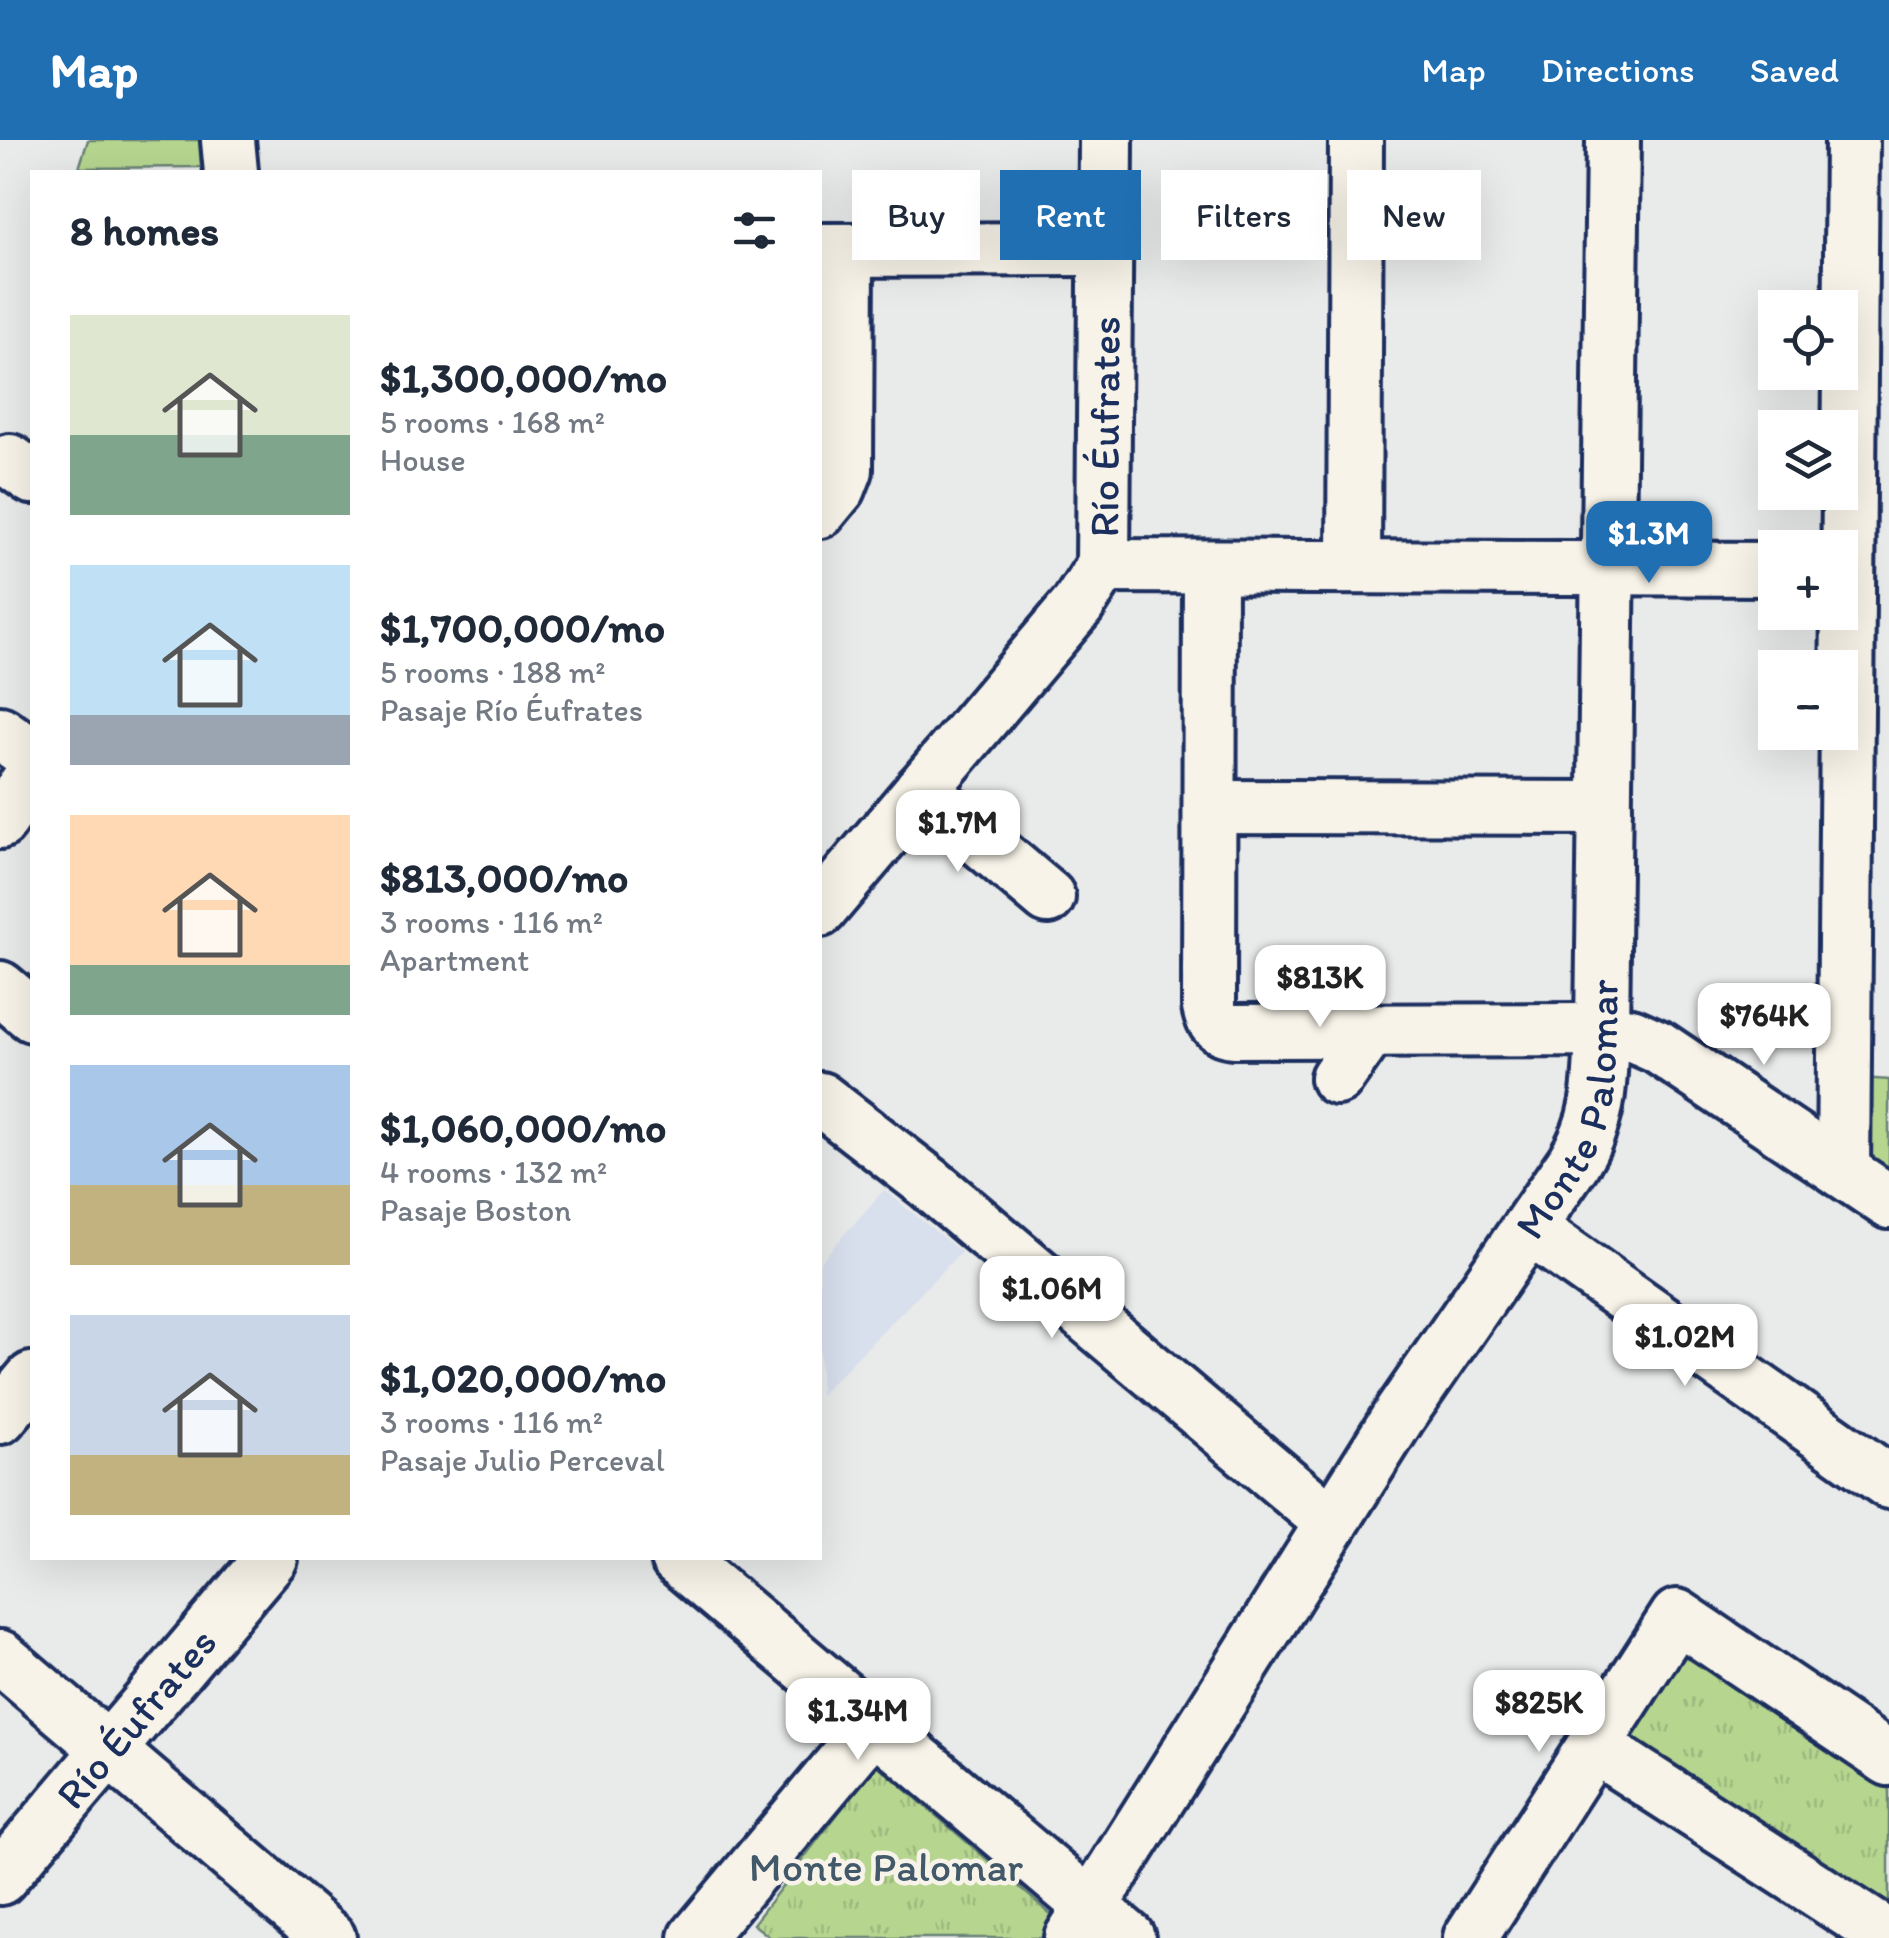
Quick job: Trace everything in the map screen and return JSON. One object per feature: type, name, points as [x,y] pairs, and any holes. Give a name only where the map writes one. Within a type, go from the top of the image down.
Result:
[{"type":"street","points":[[228,140],[230,170]]},
{"type":"street","name":"Río Éufrates","points":[[1106,140],[1106,170]]},
{"type":"street","points":[[1354,567],[1356,140]]},
{"type":"street","name":"Monte Palomar","points":[[1097,1927],[1332,1523],[1399,1416],[1578,1154],[1592,1126],[1600,1090],[1602,1030],[1613,140]]},
{"type":"street","points":[[1843,1170],[1859,569],[1852,140]]},
{"type":"street","points":[[822,509],[840,488],[846,470],[834,250],[1000,249]]},
{"type":"street","name":"Río Éufrates","points":[[822,908],[1078,605],[1103,566],[1105,260]]},
{"type":"street","points":[[1103,566],[1758,569]]},
{"type":"street","points":[[1210,567],[1209,1007],[1217,1026],[1226,1030],[1602,1030],[1631,1035],[1658,1047],[1889,1202]]},
{"type":"street","points":[[0,732],[30,754]]},
{"type":"street","points":[[0,822],[30,778]]},
{"type":"street","points":[[921,790],[1048,897]]},
{"type":"street","points":[[1210,807],[1605,808]]},
{"type":"street","points":[[0,988],[30,1013]]},
{"type":"street","points":[[1337,1078],[1370,1031]]},
{"type":"street","points":[[822,1101],[929,1183],[1332,1523]]},
{"type":"street","points":[[1528,1228],[1889,1482]]},
{"type":"street","points":[[0,1416],[30,1381]]},
{"type":"street","name":"Río Éufrates","points":[[0,1878],[270,1560]]},
{"type":"street","points":[[680,1560],[876,1724],[1097,1927]]},
{"type":"street","points":[[1472,1938],[1677,1616],[1889,1759]]},
{"type":"street","points":[[0,1657],[329,1938]]},
{"type":"street","points":[[696,1938],[876,1724]]},
{"type":"street","points":[[1594,1746],[1889,1936]]},
{"type":"shaded area","points":[[884,1190],[961,1252],[822,1393],[822,1260]]},
{"type":"green space","points":[[88,140],[199,140],[201,167],[79,168]]},
{"type":"green space","points":[[1861,1078],[1889,1080],[1889,1185],[1855,1163]]},
{"type":"green space","points":[[1672,1642],[1889,1771],[1889,1910],[1615,1741]]},
{"type":"green space","name":"Monte Palomar","points":[[876,1764],[1060,1922],[1049,1938],[771,1938],[753,1924]]}]
